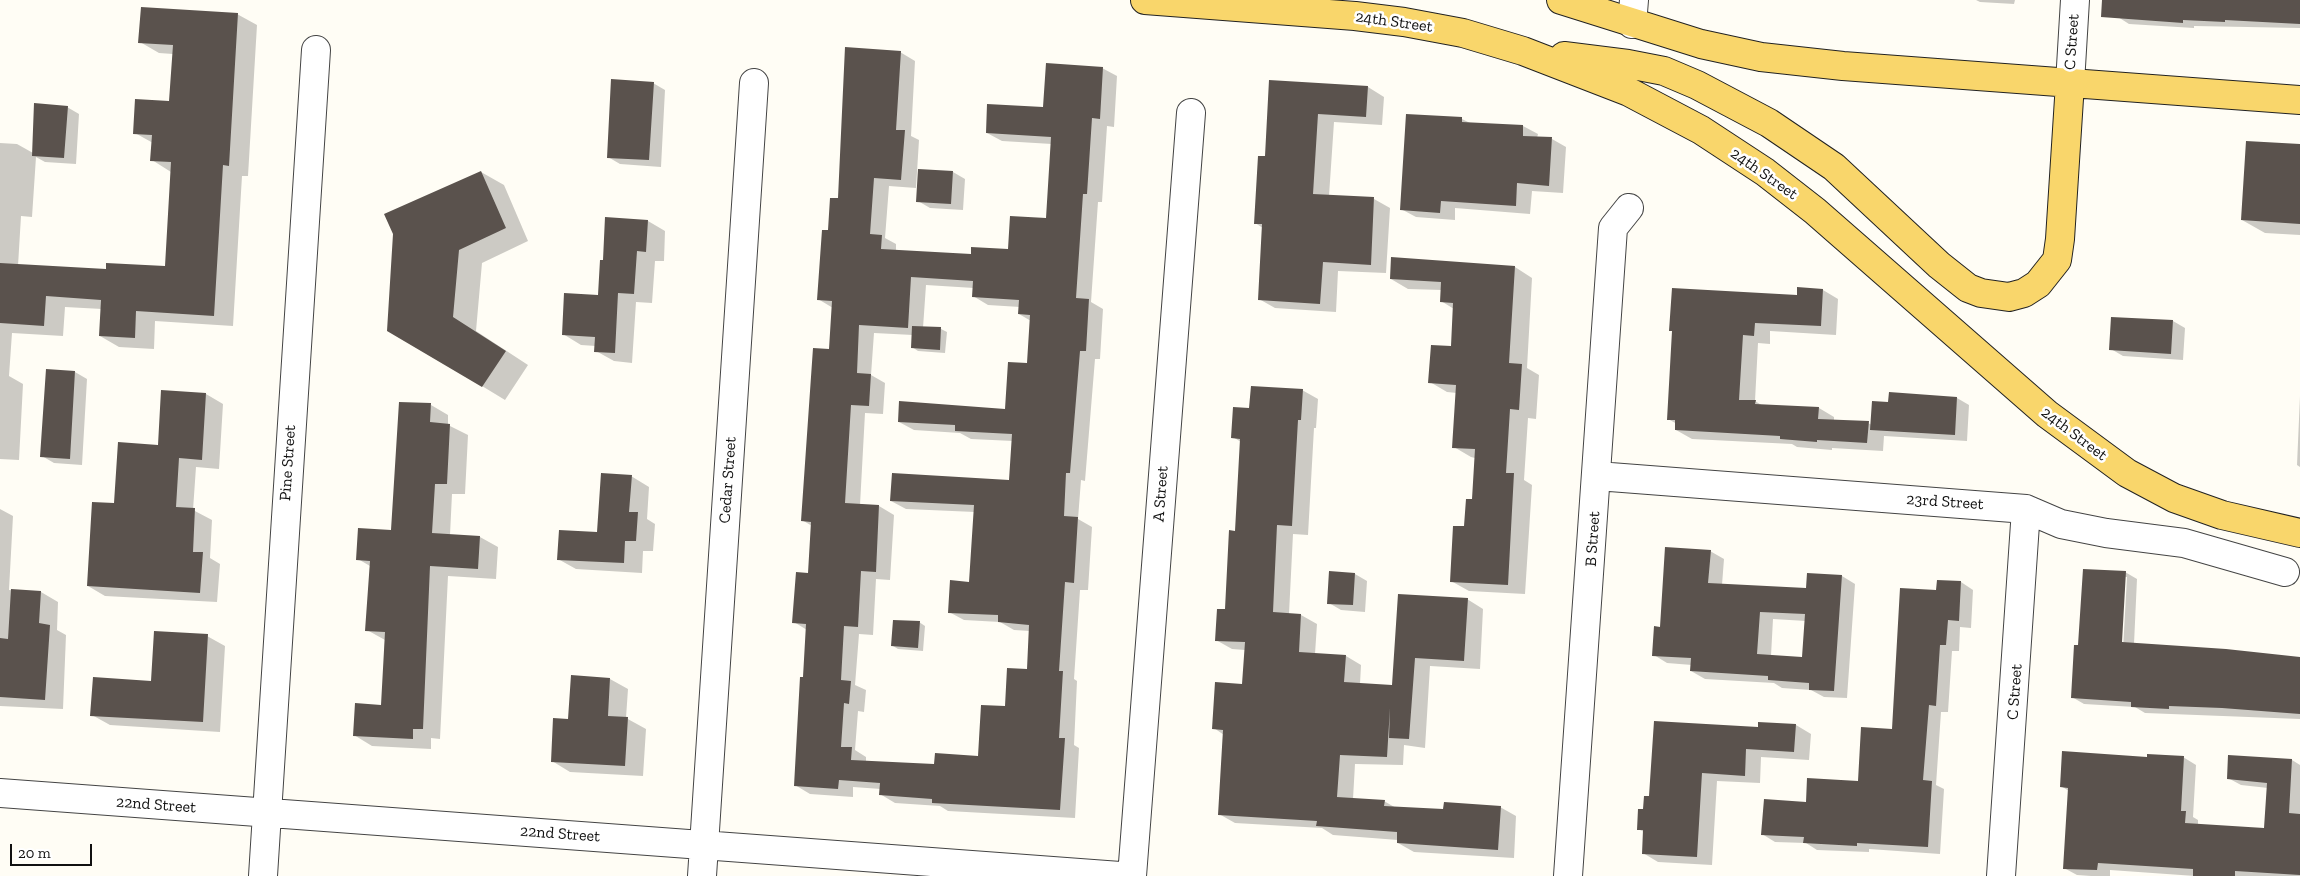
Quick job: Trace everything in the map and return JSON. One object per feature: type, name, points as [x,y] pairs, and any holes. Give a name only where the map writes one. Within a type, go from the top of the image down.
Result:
[{"type":"main road","name":"24th Street","points":[[1145,0],[1404,22],[1463,34],[1523,51],[1629,92],[1701,130],[1765,172],[1815,211],[2047,414],[2127,473],[2174,498],[2222,515],[2300,533]]},
{"type":"main road","points":[[1561,0],[1633,12],[1701,44],[1761,58],[1843,66],[2300,100]]},
{"type":"main road","points":[[1523,51],[1648,67],[1698,84],[1769,123],[1834,167],[1939,265],[1968,288],[1981,293],[2008,297],[2024,293],[2038,284],[2057,260],[2070,83]]},
{"type":"street","name":"C Street","points":[[2070,83],[2075,0]]},
{"type":"street","name":"Pine Street","points":[[262,876],[316,50]]},
{"type":"street","name":"Cedar Street","points":[[702,876],[754,83]]},
{"type":"street","name":"A Street","points":[[1132,876],[1191,112]]},
{"type":"street","name":"B Street","points":[[1568,876],[1613,228],[1629,208]]},
{"type":"street","name":"23rd Street","points":[[1597,476],[2026,509],[2061,524],[2106,533],[2184,543],[2285,572]]},
{"type":"street","name":"C Street","points":[[2002,876],[2026,509]]},
{"type":"street","name":"22nd Street","points":[[0,793],[1120,876]]},
{"type":"building","points":[[2102,0],[2300,0],[2300,24],[2225,20],[2225,22],[2183,20],[2183,23],[2101,17]]},
{"type":"building","points":[[141,7],[238,13],[229,166],[223,165],[214,316],[136,311],[135,338],[99,336],[101,300],[46,296],[44,326],[0,323],[0,263],[106,269],[106,263],[165,266],[171,162],[150,161],[152,135],[133,134],[135,99],[169,101],[173,45],[138,43]]},
{"type":"building","points":[[845,47],[901,51],[896,130],[905,130],[901,180],[874,178],[870,234],[882,235],[881,249],[971,254],[971,247],[1008,249],[1010,216],[1046,218],[1051,137],[986,133],[987,104],[1043,107],[1046,63],[1103,67],[1100,119],[1092,118],[1087,194],[1083,194],[1076,298],[1089,299],[1086,351],[1080,351],[1070,473],[1066,473],[1064,516],[1078,517],[1074,583],[1065,582],[1059,671],[1063,671],[1059,738],[1065,738],[1060,810],[932,803],[932,799],[879,795],[880,783],[839,780],[838,789],[794,786],[800,677],[803,677],[806,624],[792,623],[796,572],[808,573],[811,522],[801,521],[813,348],[829,349],[832,301],[817,300],[822,230],[828,230],[830,198],[838,198]],"holes":[[[911,277],[973,281],[972,297],[1019,300],[1018,314],[1030,315],[1027,363],[1008,362],[1005,409],[899,401],[898,422],[955,425],[955,431],[1012,434],[1009,480],[892,473],[890,501],[974,505],[969,582],[950,580],[948,613],[998,615],[998,622],[1029,625],[1027,669],[1007,668],[1005,706],[981,705],[978,756],[935,753],[934,764],[851,760],[852,747],[841,747],[844,703],[849,704],[851,681],[841,680],[844,626],[858,627],[861,571],[876,572],[879,505],[845,503],[851,405],[869,406],[871,374],[857,373],[859,325],[908,328]]]},
{"type":"building","points":[[611,79],[654,82],[649,160],[607,158]]},
{"type":"building","points":[[1269,80],[1368,86],[1366,117],[1318,114],[1313,194],[1374,197],[1371,265],[1323,262],[1320,304],[1258,300],[1262,224],[1254,224],[1258,156],[1265,156]]},
{"type":"building","points":[[34,103],[68,106],[64,158],[32,156]]},
{"type":"building","points":[[1406,114],[1462,117],[1462,122],[1523,125],[1523,136],[1552,137],[1549,186],[1517,183],[1516,206],[1441,201],[1440,213],[1400,210]]},
{"type":"building","points":[[2246,141],[2300,144],[2300,224],[2241,220]]},
{"type":"building","points":[[918,169],[953,171],[951,204],[916,202]]},
{"type":"building","points":[[481,171],[506,228],[459,250],[453,317],[506,351],[482,387],[387,331],[393,234],[384,214]]},
{"type":"building","points":[[605,217],[648,220],[646,252],[637,251],[634,294],[618,293],[615,353],[594,352],[595,337],[562,335],[564,293],[598,295],[600,260],[603,260]]},
{"type":"building","points":[[1391,257],[1515,266],[1509,363],[1522,364],[1519,410],[1510,409],[1506,473],[1514,473],[1508,585],[1450,582],[1453,526],[1464,526],[1466,499],[1472,499],[1475,449],[1452,448],[1456,385],[1428,383],[1431,345],[1451,346],[1453,303],[1440,302],[1441,282],[1390,279]]},
{"type":"building","points":[[1797,287],[1823,289],[1821,326],[1755,323],[1754,336],[1743,335],[1739,400],[1756,400],[1755,404],[1819,407],[1818,419],[1869,421],[1867,443],[1817,440],[1817,442],[1780,439],[1780,436],[1675,430],[1675,420],[1667,420],[1672,331],[1669,331],[1672,288],[1797,295]]},
{"type":"building","points":[[2111,317],[2173,320],[2171,354],[2109,350]]},
{"type":"building","points":[[912,326],[941,327],[940,350],[911,348]]},
{"type":"building","points":[[46,369],[75,371],[70,459],[40,457]]},
{"type":"building","points":[[1251,386],[1303,389],[1301,420],[1298,420],[1292,526],[1277,525],[1273,612],[1301,614],[1299,652],[1346,655],[1344,682],[1392,685],[1398,594],[1468,598],[1464,661],[1415,658],[1409,739],[1389,738],[1390,708],[1387,757],[1340,755],[1337,797],[1385,800],[1384,806],[1443,809],[1444,802],[1501,806],[1498,850],[1397,843],[1397,832],[1316,826],[1317,821],[1218,815],[1223,730],[1212,729],[1215,682],[1242,684],[1245,642],[1215,641],[1217,609],[1225,609],[1229,530],[1235,531],[1240,439],[1231,438],[1233,407],[1249,408]]},
{"type":"building","points":[[161,390],[206,393],[202,460],[179,458],[176,507],[195,508],[193,552],[203,552],[200,593],[87,586],[92,502],[114,503],[118,442],[158,445]]},
{"type":"building","points":[[1889,392],[1957,397],[1955,435],[1870,430],[1872,401],[1888,402]]},
{"type":"building","points":[[399,402],[431,403],[430,422],[450,424],[447,484],[435,484],[432,533],[480,536],[478,569],[430,566],[423,729],[413,729],[413,739],[353,736],[355,703],[381,705],[385,632],[365,631],[370,561],[356,560],[358,528],[391,530]]},
{"type":"building","points":[[601,473],[632,475],[629,512],[638,512],[636,541],[625,541],[624,563],[557,560],[559,530],[597,532]]},
{"type":"building","points":[[1665,547],[1711,550],[1708,583],[1806,588],[1807,573],[1842,575],[1834,691],[1809,690],[1809,683],[1768,680],[1768,676],[1690,671],[1691,658],[1652,656],[1654,626],[1660,627]],"holes":[[[1760,612],[1805,614],[1802,657],[1757,654]]]},
{"type":"building","points":[[2083,569],[2126,571],[2122,642],[2226,649],[2300,657],[2300,714],[2222,708],[2169,706],[2169,709],[2131,707],[2131,702],[2071,698],[2074,645],[2078,645]]},
{"type":"building","points":[[1329,571],[1355,573],[1353,605],[1327,604]]},
{"type":"building","points":[[1937,580],[1961,581],[1959,621],[1948,620],[1946,645],[1940,645],[1936,706],[1929,705],[1923,780],[1932,781],[1928,847],[1857,843],[1857,846],[1803,843],[1804,837],[1761,835],[1764,799],[1806,802],[1807,778],[1858,781],[1861,727],[1892,729],[1900,588],[1936,590]]},
{"type":"building","points":[[11,589],[41,591],[39,623],[50,625],[45,700],[0,697],[0,638],[8,639]]},
{"type":"building","points":[[893,620],[920,621],[918,648],[891,646]]},
{"type":"building","points":[[154,631],[208,634],[203,722],[90,716],[93,677],[151,681]]},
{"type":"building","points":[[571,675],[610,678],[608,716],[628,717],[625,766],[551,762],[553,718],[568,719]]},
{"type":"building","points":[[1654,721],[1758,727],[1758,722],[1796,724],[1794,752],[1746,749],[1745,776],[1702,773],[1697,857],[1642,854],[1643,830],[1637,830],[1638,809],[1643,809],[1644,796],[1649,796]]},
{"type":"building","points":[[2062,751],[2147,757],[2147,754],[2184,756],[2181,811],[2186,811],[2185,823],[2264,828],[2267,783],[2227,779],[2228,755],[2292,759],[2289,813],[2300,814],[2300,875],[2235,871],[2235,876],[2193,876],[2193,869],[2098,863],[2097,870],[2063,869],[2068,788],[2060,787]]}]
